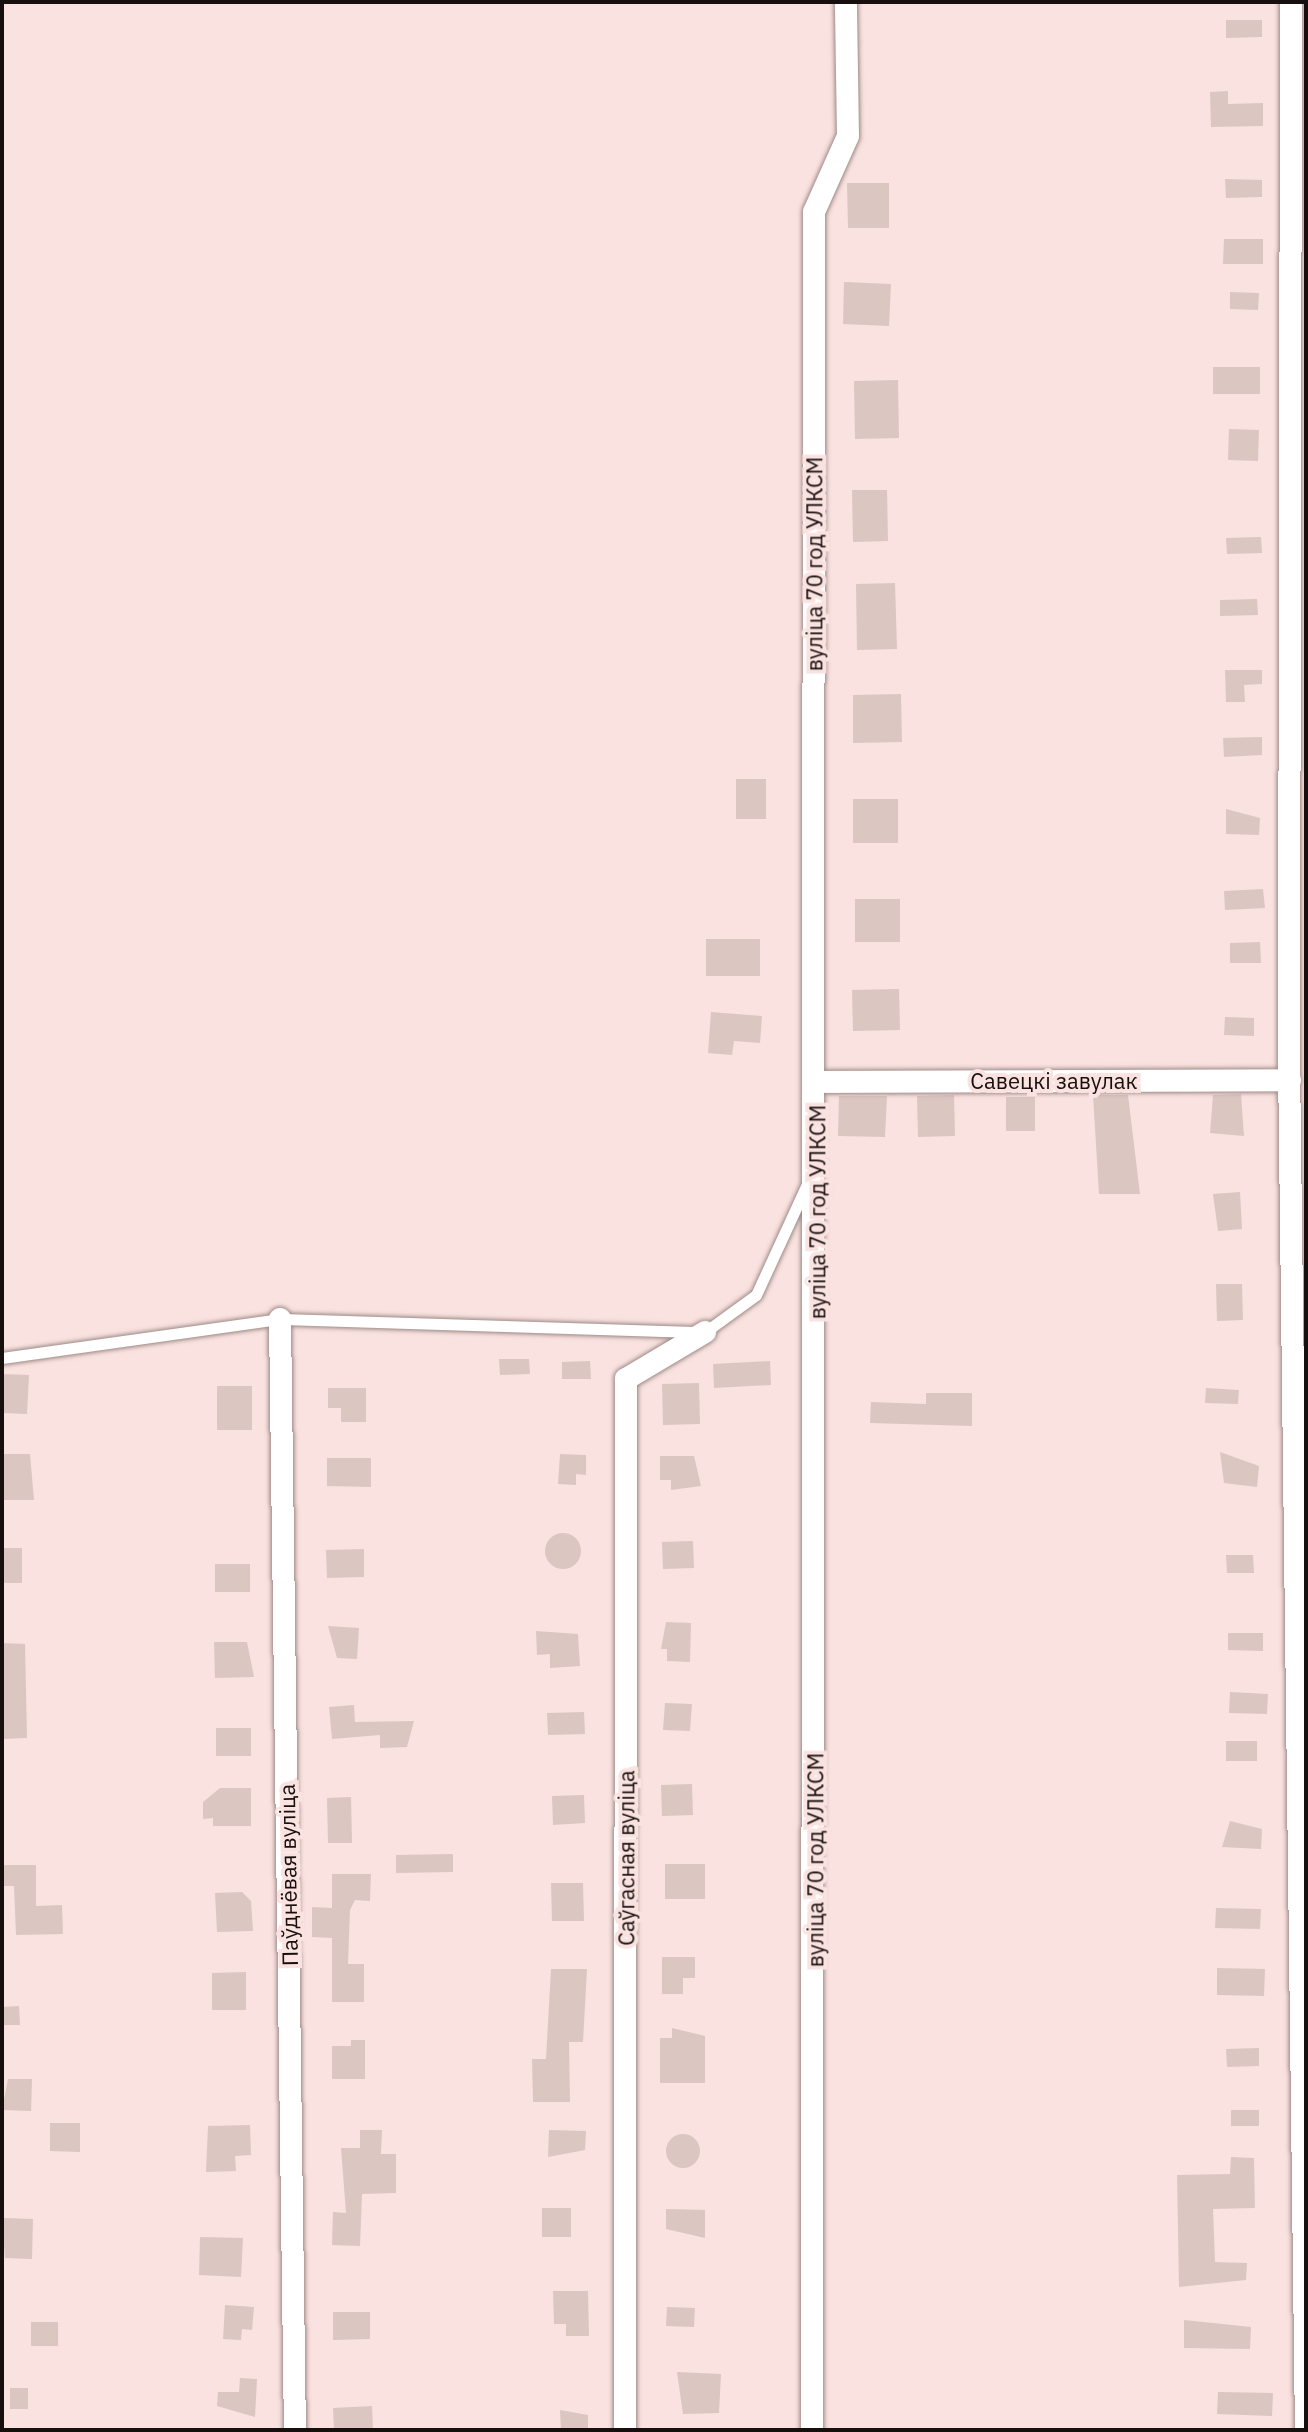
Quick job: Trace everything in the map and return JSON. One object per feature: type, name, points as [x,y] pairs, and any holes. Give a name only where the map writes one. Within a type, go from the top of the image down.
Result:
[{"type":"street","name":"вуліца 70 год УЛКСМ","points":[[812,2430],[817,1152],[814,212],[848,136],[846,2]]},
{"type":"street","points":[[1291,2],[1295,1068],[1306,2430]]},
{"type":"street","name":"Савецкі завулак","points":[[817,1082],[1295,1068]]},
{"type":"street","name":"Паўднёвая вуліца","points":[[280,1319],[295,2430]]},
{"type":"street","name":"Саўгасная вуліца","points":[[625,2430],[626,1379],[705,1332]]},
{"type":"lane","points":[[2,1358],[280,1319],[705,1332],[756,1295],[784,1245],[817,1152]]},
{"type":"building","points":[[1226,20],[1262,20],[1262,37],[1226,38]]},
{"type":"building","points":[[1228,91],[1228,104],[1263,103],[1263,126],[1211,127],[1210,92]]},
{"type":"building","points":[[1225,179],[1262,180],[1262,197],[1226,198]]},
{"type":"building","points":[[847,183],[889,183],[889,228],[848,228]]},
{"type":"building","points":[[1224,239],[1263,239],[1263,264],[1223,264]]},
{"type":"building","points":[[844,282],[891,284],[889,326],[843,324]]},
{"type":"building","points":[[1230,292],[1259,293],[1258,310],[1230,309]]},
{"type":"building","points":[[1213,367],[1260,367],[1260,394],[1213,394]]},
{"type":"building","points":[[898,380],[899,438],[855,439],[854,381]]},
{"type":"building","points":[[1229,429],[1259,430],[1258,461],[1228,460]]},
{"type":"building","points":[[852,490],[887,490],[888,541],[853,542]]},
{"type":"building","points":[[1261,537],[1262,553],[1227,554],[1226,538]]},
{"type":"building","points":[[895,583],[897,649],[857,650],[856,584]]},
{"type":"building","points":[[1257,599],[1258,615],[1220,616],[1220,600]]},
{"type":"building","points":[[1225,670],[1262,670],[1262,684],[1244,685],[1245,702],[1226,702]]},
{"type":"building","points":[[901,694],[902,742],[853,743],[853,695]]},
{"type":"building","points":[[1262,737],[1262,755],[1224,757],[1223,738]]},
{"type":"building","points":[[736,779],[766,779],[766,819],[736,819]]},
{"type":"building","points":[[853,799],[898,799],[898,843],[853,843]]},
{"type":"building","points":[[1226,809],[1260,818],[1259,835],[1226,834]]},
{"type":"building","points":[[1263,889],[1265,908],[1225,910],[1224,891]]},
{"type":"building","points":[[855,899],[900,899],[900,942],[855,942]]},
{"type":"building","points":[[706,939],[760,939],[760,976],[706,976]]},
{"type":"building","points":[[1260,942],[1261,963],[1230,963],[1230,943]]},
{"type":"building","points":[[899,989],[900,1030],[853,1031],[852,990]]},
{"type":"building","points":[[711,1012],[762,1016],[760,1043],[734,1041],[732,1055],[708,1053]]},
{"type":"building","points":[[1225,1017],[1254,1018],[1254,1036],[1224,1035]]},
{"type":"building","points":[[1241,1094],[1244,1136],[1210,1133],[1213,1095]]},
{"type":"building","points":[[954,1095],[955,1136],[918,1137],[917,1096]]},
{"type":"building","points":[[1093,1095],[1128,1095],[1140,1194],[1099,1194]]},
{"type":"building","points":[[839,1096],[887,1096],[885,1137],[838,1136]]},
{"type":"building","points":[[1006,1097],[1035,1097],[1035,1131],[1006,1131]]},
{"type":"building","points":[[1240,1192],[1242,1229],[1218,1231],[1213,1194]]},
{"type":"building","points":[[1216,1284],[1242,1284],[1243,1320],[1217,1321]]},
{"type":"building","points":[[499,1359],[529,1359],[530,1374],[500,1375]]},
{"type":"building","points":[[590,1361],[591,1379],[562,1379],[562,1362]]},
{"type":"building","points":[[770,1361],[771,1385],[714,1388],[713,1364]]},
{"type":"building","points":[[2,1374],[29,1375],[27,1414],[2,1413]]},
{"type":"building","points":[[699,1383],[700,1424],[663,1425],[662,1384]]},
{"type":"building","points":[[217,1386],[252,1386],[252,1430],[217,1430]]},
{"type":"building","points":[[328,1388],[366,1388],[366,1422],[341,1422],[341,1408],[328,1408]]},
{"type":"building","points":[[1206,1388],[1239,1390],[1238,1404],[1205,1403]]},
{"type":"building","points":[[926,1393],[972,1393],[972,1426],[870,1423],[871,1402],[926,1404]]},
{"type":"building","points":[[1220,1452],[1259,1466],[1257,1487],[1224,1483]]},
{"type":"building","points":[[2,1454],[30,1454],[34,1500],[3,1500]]},
{"type":"building","points":[[560,1454],[586,1455],[586,1475],[576,1474],[576,1485],[558,1484]]},
{"type":"building","points":[[660,1456],[694,1456],[701,1486],[671,1490],[671,1480],[660,1480]]},
{"type":"building","points":[[327,1458],[371,1458],[371,1487],[327,1486]]},
{"type":"building","points":[[563,1533],[576,1538],[581,1551],[576,1564],[563,1569],[550,1564],[545,1551],[550,1538]]},
{"type":"building","points":[[693,1541],[694,1568],[663,1569],[662,1542]]},
{"type":"building","points":[[2,1548],[22,1548],[22,1583],[2,1583]]},
{"type":"building","points":[[364,1549],[364,1577],[327,1578],[326,1550]]},
{"type":"building","points":[[1226,1555],[1253,1555],[1254,1573],[1227,1573]]},
{"type":"building","points":[[215,1564],[250,1564],[250,1592],[215,1592]]},
{"type":"building","points":[[666,1622],[691,1623],[690,1662],[667,1661],[667,1649],[661,1649]]},
{"type":"building","points":[[328,1626],[359,1628],[357,1659],[337,1658]]},
{"type":"building","points":[[536,1631],[578,1634],[580,1666],[550,1668],[550,1654],[537,1655]]},
{"type":"building","points":[[1228,1633],[1263,1633],[1263,1651],[1228,1650]]},
{"type":"building","points":[[214,1642],[247,1642],[254,1677],[215,1678]]},
{"type":"building","points":[[2,1643],[25,1644],[27,1738],[2,1739]]},
{"type":"building","points":[[1230,1692],[1268,1694],[1267,1714],[1229,1713]]},
{"type":"building","points":[[665,1703],[692,1704],[690,1731],[663,1730]]},
{"type":"building","points":[[354,1705],[355,1722],[414,1721],[407,1747],[380,1748],[380,1735],[332,1739],[329,1707]]},
{"type":"building","points":[[584,1712],[585,1734],[548,1735],[547,1713]]},
{"type":"building","points":[[216,1728],[251,1728],[251,1756],[216,1756]]},
{"type":"building","points":[[1226,1741],[1257,1741],[1257,1761],[1226,1761]]},
{"type":"building","points":[[692,1784],[693,1815],[662,1816],[661,1785]]},
{"type":"building","points":[[220,1788],[251,1788],[251,1826],[213,1826],[213,1818],[203,1819],[203,1802]]},
{"type":"building","points":[[584,1795],[585,1823],[553,1825],[552,1796]]},
{"type":"building","points":[[351,1797],[352,1843],[328,1843],[327,1798]]},
{"type":"building","points":[[1230,1821],[1262,1829],[1261,1849],[1222,1847]]},
{"type":"building","points":[[453,1854],[453,1872],[396,1873],[396,1855]]},
{"type":"building","points":[[665,1864],[705,1864],[705,1899],[665,1899]]},
{"type":"building","points":[[2,1865],[36,1865],[36,1906],[62,1905],[63,1934],[16,1935],[14,1886],[2,1886]]},
{"type":"building","points":[[332,1874],[371,1874],[370,1901],[355,1900],[350,1910],[348,1964],[364,1964],[364,2002],[332,2002],[332,1938],[312,1937],[312,1907],[332,1908]]},
{"type":"building","points":[[551,1883],[583,1883],[584,1921],[552,1921]]},
{"type":"building","points":[[242,1892],[251,1901],[253,1931],[217,1932],[215,1893]]},
{"type":"building","points":[[1216,1908],[1261,1909],[1260,1929],[1215,1928]]},
{"type":"building","points":[[662,1957],[695,1957],[695,1978],[683,1978],[683,1994],[662,1994]]},
{"type":"building","points":[[1217,1968],[1265,1969],[1264,1996],[1217,1995]]},
{"type":"building","points":[[551,1969],[587,1969],[583,2042],[569,2042],[570,2102],[533,2102],[532,2059],[546,2059]]},
{"type":"building","points":[[246,1972],[246,2010],[212,2010],[212,1973]]},
{"type":"building","points":[[19,2006],[20,2025],[2,2025],[2,2007]]},
{"type":"building","points":[[672,2028],[705,2036],[705,2083],[660,2083],[660,2038],[672,2038]]},
{"type":"building","points":[[351,2040],[365,2040],[365,2079],[332,2079],[332,2046],[351,2046]]},
{"type":"building","points":[[1259,2048],[1259,2066],[1227,2067],[1226,2049]]},
{"type":"building","points":[[8,2079],[32,2079],[31,2111],[2,2110]]},
{"type":"building","points":[[1231,2110],[1259,2110],[1259,2126],[1231,2126]]},
{"type":"building","points":[[50,2123],[80,2123],[80,2152],[50,2151]]},
{"type":"building","points":[[250,2125],[251,2155],[235,2156],[236,2171],[206,2172],[208,2126]]},
{"type":"building","points":[[360,2130],[382,2130],[381,2154],[396,2154],[396,2193],[362,2194],[360,2246],[332,2245],[333,2212],[346,2213],[341,2148],[360,2148]]},
{"type":"building","points":[[549,2130],[586,2131],[585,2150],[548,2157]]},
{"type":"building","points":[[683,2134],[695,2139],[700,2151],[695,2163],[683,2168],[671,2163],[666,2151],[671,2139]]},
{"type":"building","points":[[1231,2157],[1254,2158],[1255,2208],[1213,2209],[1215,2262],[1247,2263],[1246,2280],[1179,2287],[1177,2175],[1230,2174]]},
{"type":"building","points":[[542,2208],[571,2208],[571,2237],[542,2237]]},
{"type":"building","points":[[666,2209],[705,2210],[705,2238],[666,2229]]},
{"type":"building","points":[[2,2218],[33,2219],[32,2259],[5,2258]]},
{"type":"building","points":[[200,2237],[243,2238],[241,2277],[199,2275]]},
{"type":"building","points":[[553,2291],[588,2291],[589,2336],[566,2336],[566,2324],[554,2324]]},
{"type":"building","points":[[225,2305],[254,2307],[252,2330],[242,2329],[241,2340],[223,2339]]},
{"type":"building","points":[[667,2307],[695,2308],[694,2327],[666,2326]]},
{"type":"building","points":[[333,2312],[370,2312],[370,2339],[333,2340]]},
{"type":"building","points":[[1184,2320],[1251,2327],[1250,2349],[1184,2348]]},
{"type":"building","points":[[31,2322],[58,2322],[58,2346],[31,2346]]},
{"type":"building","points":[[677,2372],[721,2374],[719,2413],[683,2414]]},
{"type":"building","points":[[240,2378],[257,2379],[255,2417],[217,2406],[218,2392],[239,2392]]},
{"type":"building","points":[[10,2388],[28,2388],[28,2409],[10,2409]]},
{"type":"building","points":[[1218,2392],[1273,2393],[1272,2416],[1217,2414]]},
{"type":"building","points":[[372,2406],[373,2430],[334,2430],[333,2408]]},
{"type":"building","points":[[560,2410],[588,2415],[588,2430],[561,2430]]}]
